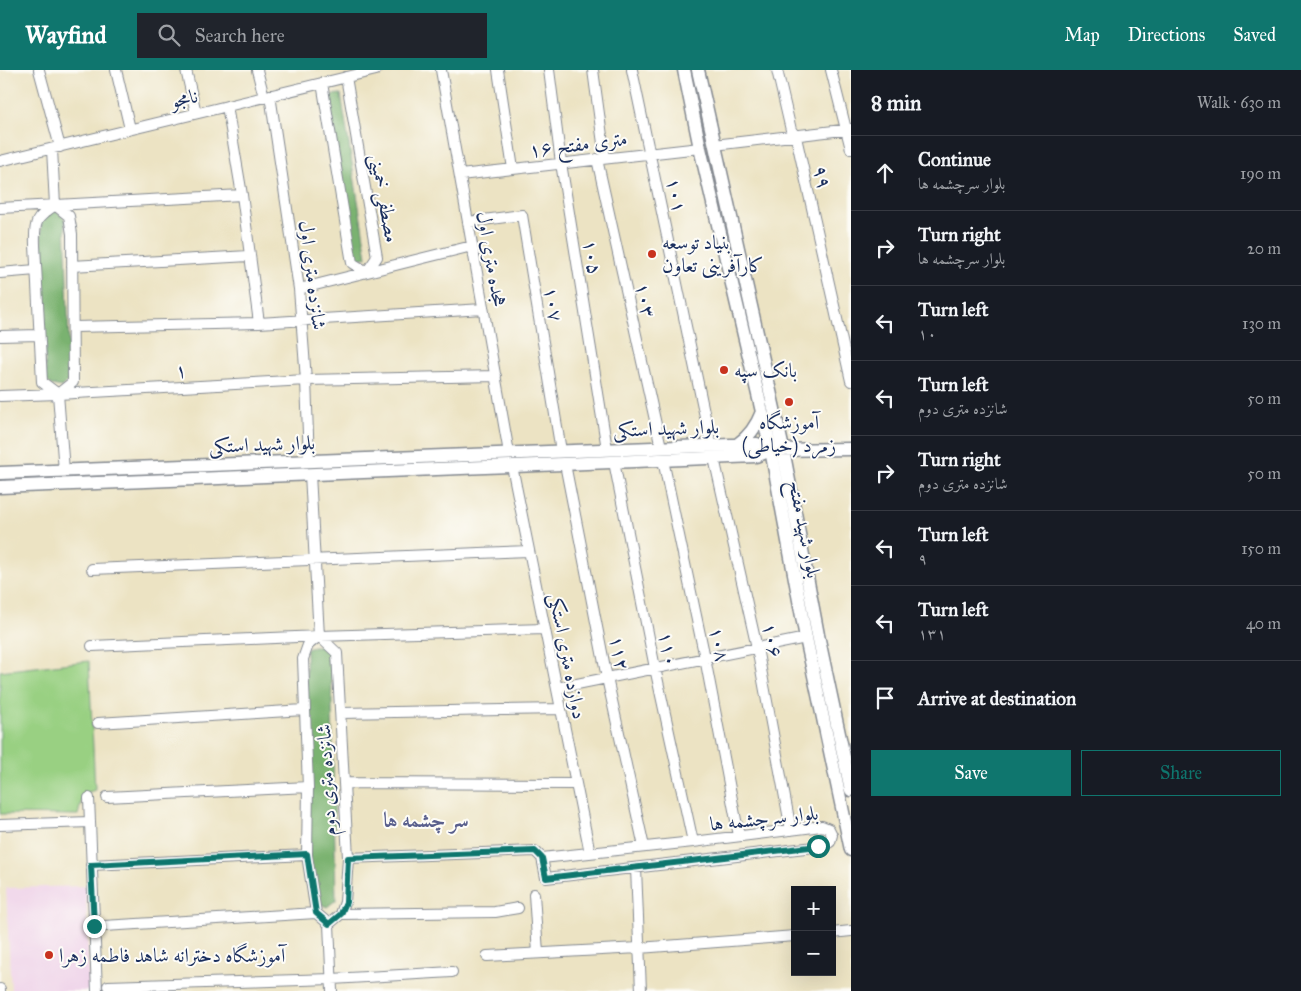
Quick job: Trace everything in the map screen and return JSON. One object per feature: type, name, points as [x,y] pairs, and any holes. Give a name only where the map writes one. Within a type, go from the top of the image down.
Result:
[{"type":"main road","name":"بلوار شهید مفتح","points":[[684,70],[700,148],[762,412],[777,450],[806,638],[825,696],[851,790]]},
{"type":"main road","name":"بلوار شهید مفتح","points":[[698,70],[777,450],[825,696],[851,850]]},
{"type":"main road","points":[[738,444],[757,425],[762,412]]},
{"type":"main road","name":"بلوار شهید استکی","points":[[713,451],[738,444],[757,444],[777,450]]},
{"type":"main road","points":[[777,450],[851,449]]},
{"type":"main road","name":"بلوار شهید استکی","points":[[510,460],[561,451],[607,450],[662,454]]},
{"type":"main road","name":"بلوار شهید استکی","points":[[0,487],[234,477],[310,468],[510,460],[565,464],[614,462],[662,454],[713,451],[756,456],[777,450]]},
{"type":"main road","name":"بلوار شهید استکی","points":[[0,473],[233,464],[310,468]]},
{"type":"main road","points":[[233,464],[234,477]]},
{"type":"street","points":[[39,70],[56,148],[55,205]]},
{"type":"street","points":[[116,70],[130,129]]},
{"type":"street","points":[[186,70],[196,113]]},
{"type":"street","name":"شانزده متری اول","points":[[257,70],[267,96],[299,289],[310,468]]},
{"type":"street","name":"نامجو","points":[[0,161],[322,83],[343,75],[376,70]]},
{"type":"street","name":"هجده متری اول","points":[[441,70],[510,460]]},
{"type":"street","points":[[498,70],[513,169]]},
{"type":"street","name":"۱۰۵","points":[[549,70],[561,164],[607,450]]},
{"type":"street","name":"۱۰۳","points":[[593,70],[601,159],[662,454]]},
{"type":"street","name":"۱۰۱","points":[[632,70],[713,451]]},
{"type":"street","name":"۹۹","points":[[777,70],[791,130],[796,137],[851,381]]},
{"type":"street","points":[[831,70],[849,130],[851,149]]},
{"type":"street","name":"مصطفی خمینی","points":[[343,75],[378,257],[367,272]]},
{"type":"street","points":[[322,83],[352,263],[367,272]]},
{"type":"street","points":[[227,106],[242,195],[259,323]]},
{"type":"street","points":[[714,145],[849,130]]},
{"type":"street","name":"۱۶ متری مفتح","points":[[460,175],[700,148]]},
{"type":"street","points":[[0,208],[242,195]]},
{"type":"street","points":[[55,205],[69,216],[72,234],[74,327],[73,382],[58,394]]},
{"type":"street","points":[[55,205],[39,216],[34,230],[42,382],[58,394],[64,471]]},
{"type":"street","name":"۱۰۷","points":[[468,222],[522,215],[561,451]]},
{"type":"street","points":[[299,289],[472,246]]},
{"type":"street","points":[[72,266],[249,256]]},
{"type":"street","points":[[0,273],[36,270]]},
{"type":"street","points":[[74,327],[259,323],[483,309]]},
{"type":"street","points":[[0,336],[39,335]]},
{"type":"street","name":"۱","points":[[0,396],[306,380],[496,376]]},
{"type":"street","name":"۱۰۶","points":[[713,451],[757,648],[791,830]]},
{"type":"street","name":"۱۰۸","points":[[662,454],[705,658],[739,836]]},
{"type":"street","name":"دوازده متری استکی","points":[[510,460],[590,853]]},
{"type":"street","name":"۱۱۰","points":[[614,462],[655,668],[693,842]]},
{"type":"street","name":"۱۱۲","points":[[565,464],[607,678],[644,848]]},
{"type":"street","points":[[310,468],[319,636]]},
{"type":"street","points":[[92,569],[529,552]]},
{"type":"street","points":[[92,646],[319,636],[545,630]]},
{"type":"street","name":"شانزده متری دوم","points":[[316,913],[307,854],[308,787],[303,659],[308,645],[319,636],[337,654],[348,858],[346,902],[341,914]]},
{"type":"street","points":[[556,688],[806,638]]},
{"type":"street","points":[[341,713],[561,709]]},
{"type":"street","points":[[98,723],[304,710]]},
{"type":"street","points":[[344,783],[576,784]]},
{"type":"street","points":[[106,797],[308,787]]},
{"type":"street","points":[[89,798],[97,991]]},
{"type":"street","points":[[0,825],[90,822]]},
{"type":"street","name":"بلوار سرچشمه ها","points":[[822,826],[829,829],[832,835],[830,842],[822,846],[546,878],[542,858],[644,848],[822,826]]},
{"type":"street","points":[[832,835],[849,835]]},
{"type":"street","points":[[348,858],[535,851],[542,858]]},
{"type":"street","points":[[91,865],[307,854]]},
{"type":"street","points":[[636,868],[641,991]]},
{"type":"street","points":[[534,894],[538,953]]},
{"type":"street","points":[[329,924],[341,914],[494,912],[518,908]]},
{"type":"street","points":[[104,926],[316,913],[329,924],[332,991]]},
{"type":"street","points":[[836,933],[851,931]]},
{"type":"street","points":[[487,956],[639,948],[791,936]]},
{"type":"street","points":[[108,986],[332,979],[452,972]]},
{"type":"shaded area","name":"آموزشگاه دخترانه شاهد فاطمه زهرا","points":[[86,886],[89,991],[11,991],[6,888]]},
{"type":"green space","points":[[341,94],[367,257],[354,260],[327,95]]},
{"type":"green space","points":[[49,209],[55,209],[65,219],[70,379],[62,387],[51,385],[46,380],[41,224]]},
{"type":"green space","points":[[313,646],[323,646],[331,654],[336,900],[327,907],[310,899],[306,650]]},
{"type":"green space","points":[[89,661],[95,790],[83,794],[78,815],[0,814],[0,671]]},
{"type":"place","name":"بنیاد توسعه کارآفرینی تعاون","points":[[652,254]]},
{"type":"place","name":"بانک سپه","points":[[724,370]]},
{"type":"place","name":"آموزشگاه زمرد (خیاطی)","points":[[789,402]]},
{"type":"place","name":"آموزشگاه دخترانه شاهد فاطمه زهرا","points":[[49,955]]},
{"type":"district","name":"سر چشمه ها","points":[[426,820]]},
{"type":"route","points":[[94,926],[91,865],[307,854],[316,913],[329,924],[341,914],[346,902],[348,858],[535,851],[542,858],[546,878],[818,846]]}]
